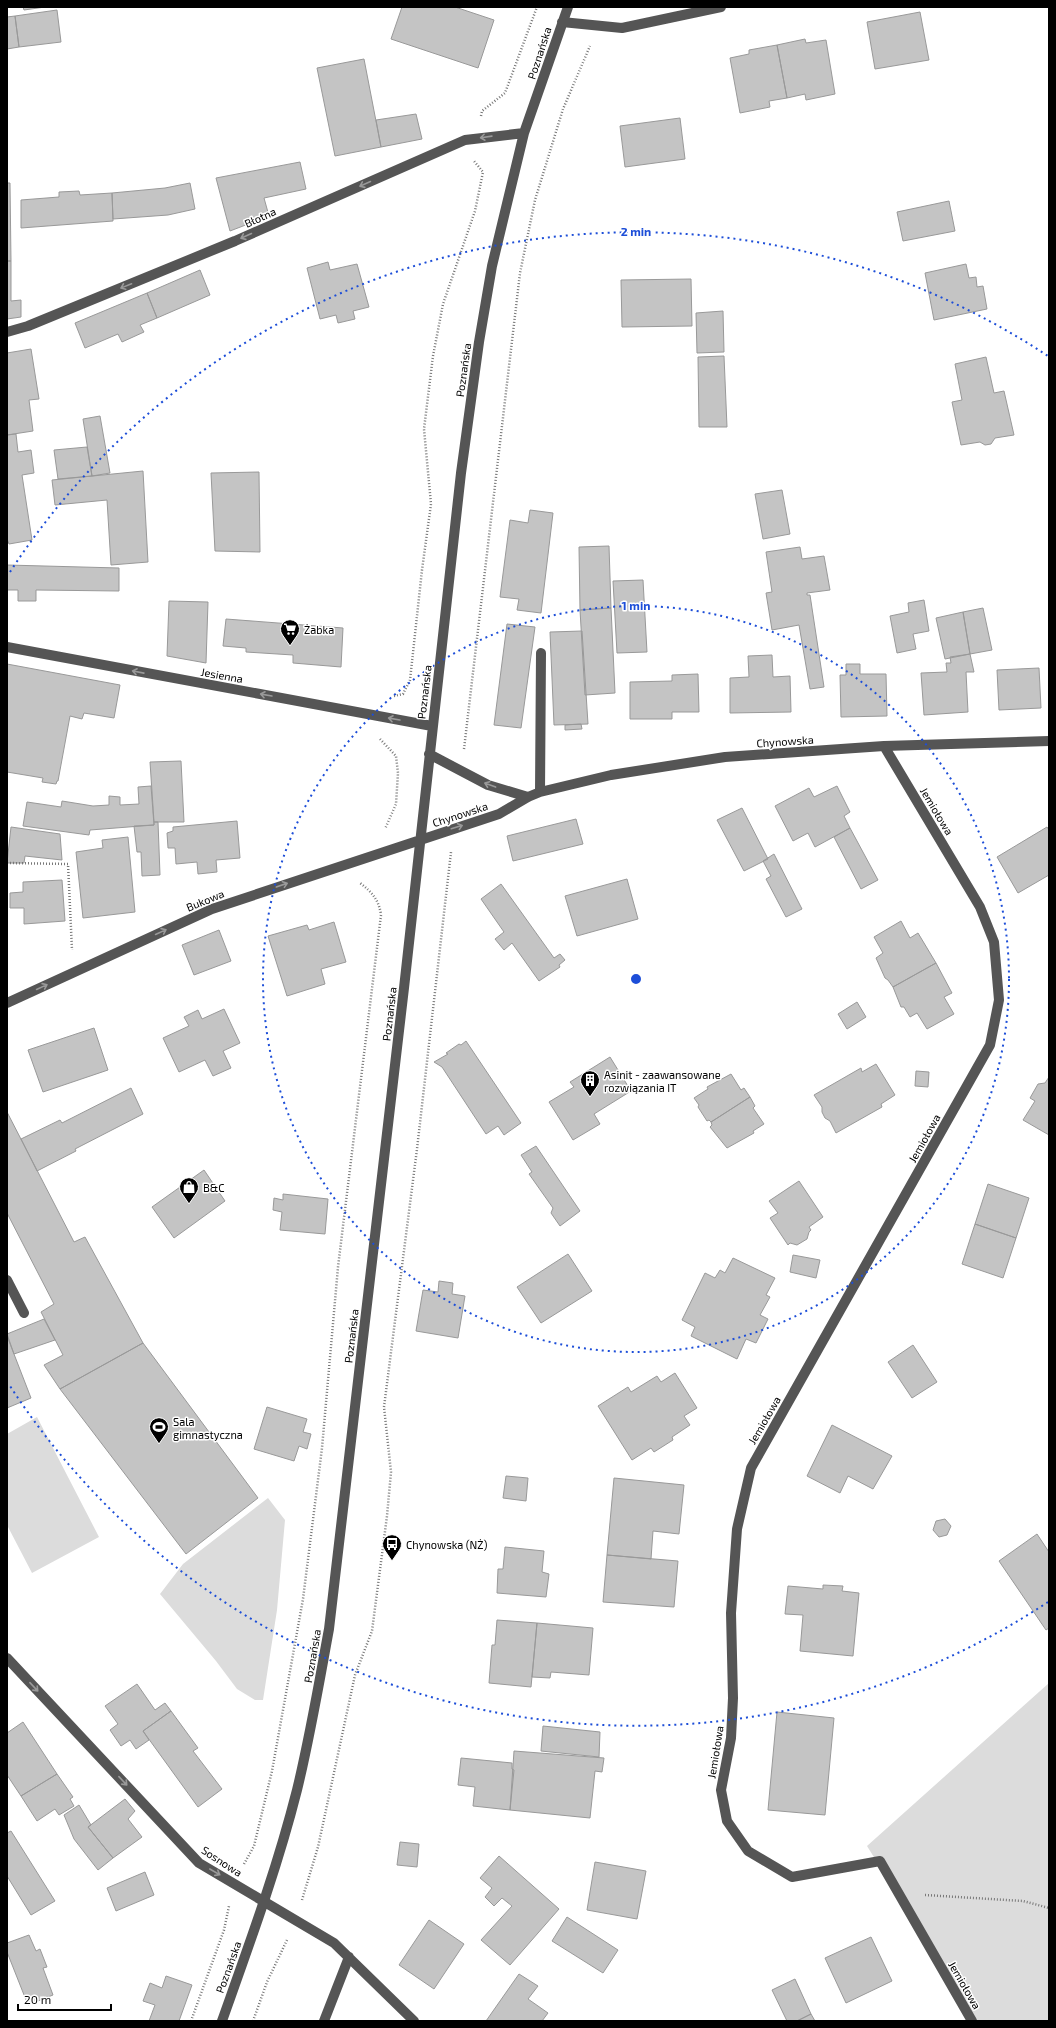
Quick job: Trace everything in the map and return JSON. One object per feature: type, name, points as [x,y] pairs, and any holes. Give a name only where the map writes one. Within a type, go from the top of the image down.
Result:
[{"type":"street","name":"Poznańska","points":[[222,2021],[264,1901],[297,1791],[310,1733],[329,1629],[461,473],[479,342],[492,266],[524,133],[568,7]]},
{"type":"street","points":[[562,22],[622,28],[721,7]]},
{"type":"street","name":"Błotna","points":[[7,332],[28,326],[235,241],[465,140],[524,133]]},
{"type":"street","name":"Jesienna","points":[[7,647],[432,726]]},
{"type":"street","points":[[540,792],[541,653]]},
{"type":"street","name":"Chynowska","points":[[420,840],[499,814],[528,797],[540,792],[611,775],[725,757],[884,746],[1049,741]]},
{"type":"street","name":"Jemiołowa","points":[[884,746],[980,907],[994,942],[999,1000],[990,1045],[751,1468],[737,1529],[731,1613],[733,1698],[731,1738],[721,1790],[727,1821],[748,1851],[792,1877],[880,1861],[972,2021]]},
{"type":"street","name":"Chynowska","points":[[429,754],[488,785],[528,797]]},
{"type":"street","name":"Bukowa","points":[[7,1003],[212,909],[420,840]]},
{"type":"street","points":[[7,1280],[24,1313]]},
{"type":"street","name":"Sosnowa","points":[[7,1658],[199,1863],[334,1943],[414,2021]]},
{"type":"street","points":[[324,2021],[349,1957]]},
{"type":"path","points":[[382,836],[396,804],[398,773],[396,756],[376,734],[378,716],[381,700],[403,694],[410,680],[431,504],[424,429],[433,356],[443,304],[475,211],[483,172],[468,156],[482,111],[505,93],[537,7]]},
{"type":"path","points":[[461,771],[520,273],[535,200],[563,108],[598,26]]},
{"type":"path","points":[[253,2021],[266,1982],[296,1920],[318,1847],[355,1675],[372,1631],[387,1516],[391,1472],[384,1407],[418,1149],[451,851],[456,848]]},
{"type":"path","points":[[191,2021],[224,1930],[234,1883],[254,1846],[272,1771],[303,1599],[322,1448],[338,1267],[381,915],[380,906],[372,891],[357,881],[356,861]]},
{"type":"path","points":[[7,863],[68,864],[73,973]]},
{"type":"path","points":[[898,1893],[1023,1901],[1049,1908]]},
{"type":"shaded area","points":[[37,1417],[99,1537],[32,1573],[7,1525],[7,1434]]},
{"type":"shaded area","points":[[268,1498],[285,1520],[277,1610],[263,1700],[255,1700],[237,1689],[216,1661],[160,1594],[183,1564]]},
{"type":"shaded area","points":[[1049,1683],[1049,2021],[972,2021],[928,1944],[867,1846]]},
{"type":"building","points":[[23,7],[45,7],[24,10]]},
{"type":"building","points":[[402,7],[455,7],[494,20],[478,68],[391,39]]},
{"type":"building","points":[[57,10],[61,42],[19,47],[15,16]]},
{"type":"building","points":[[920,12],[929,60],[875,69],[867,22]]},
{"type":"building","points":[[15,16],[19,47],[7,49],[7,17]]},
{"type":"building","points":[[805,39],[806,43],[826,40],[835,94],[806,100],[805,94],[787,98],[777,45]]},
{"type":"building","points":[[777,45],[787,98],[769,101],[770,107],[740,113],[730,58],[749,54],[749,50]]},
{"type":"building","points":[[364,59],[381,147],[335,156],[317,68]]},
{"type":"building","points":[[416,114],[422,139],[381,147],[376,120]]},
{"type":"building","points":[[680,118],[685,159],[625,167],[620,126]]},
{"type":"building","points":[[300,162],[306,189],[264,198],[269,216],[230,231],[216,178]]},
{"type":"building","points":[[7,183],[10,183],[11,261],[7,261]]},
{"type":"building","points":[[190,183],[195,209],[168,215],[113,219],[112,193],[165,188]]},
{"type":"building","points":[[79,191],[80,195],[112,193],[113,221],[21,228],[21,200],[59,197],[59,192]]},
{"type":"building","points":[[949,201],[955,231],[903,241],[897,212]]},
{"type":"building","points":[[7,261],[11,261],[11,301],[21,300],[21,317],[7,319]]},
{"type":"building","points":[[328,262],[330,270],[357,264],[369,307],[353,311],[355,319],[338,323],[336,315],[320,319],[307,268]]},
{"type":"building","points":[[966,264],[969,278],[976,277],[977,287],[983,286],[987,309],[934,320],[925,273]]},
{"type":"building","points":[[200,270],[210,295],[157,318],[147,293]]},
{"type":"building","points":[[691,279],[692,326],[622,327],[621,280]]},
{"type":"building","points":[[147,293],[157,318],[140,325],[144,332],[122,342],[118,334],[85,348],[75,323]]},
{"type":"building","points":[[723,311],[724,352],[697,353],[696,313]]},
{"type":"building","points":[[31,349],[39,399],[29,400],[33,431],[7,435],[7,353]]},
{"type":"building","points":[[724,356],[727,427],[699,427],[698,357]]},
{"type":"building","points":[[986,357],[994,393],[1004,391],[1014,435],[995,438],[991,444],[985,445],[980,442],[961,445],[952,402],[962,400],[955,364]]},
{"type":"building","points":[[100,416],[110,473],[92,476],[83,419]]},
{"type":"building","points":[[16,434],[18,452],[31,450],[34,473],[22,475],[32,540],[9,544],[7,539],[7,435]]},
{"type":"building","points":[[87,447],[92,476],[58,479],[54,450]]},
{"type":"building","points":[[143,471],[148,562],[111,565],[107,500],[55,505],[52,480]]},
{"type":"building","points":[[259,472],[260,552],[215,551],[211,473]]},
{"type":"building","points":[[782,490],[790,534],[763,539],[755,494]]},
{"type":"building","points":[[530,510],[553,513],[541,613],[517,610],[519,599],[500,597],[510,520],[528,523]]},
{"type":"building","points":[[609,546],[611,608],[580,610],[579,547]]},
{"type":"building","points":[[800,547],[802,559],[824,556],[830,590],[807,593],[807,595],[810,595],[824,687],[810,689],[799,625],[772,630],[766,593],[772,592],[766,552]]},
{"type":"building","points":[[7,565],[119,568],[119,591],[36,590],[36,601],[18,601],[18,590],[7,590]]},
{"type":"building","points":[[643,580],[647,652],[617,653],[613,581]]},
{"type":"building","points":[[924,600],[929,631],[913,634],[916,649],[897,653],[890,616],[909,612],[908,603]]},
{"type":"building","points":[[169,601],[208,602],[206,663],[167,656]]},
{"type":"building","points":[[611,608],[615,693],[585,695],[580,610]]},
{"type":"building","points":[[983,608],[992,650],[970,654],[963,612]]},
{"type":"building","points":[[963,612],[970,654],[945,659],[936,618]]},
{"type":"building","points":[[226,619],[343,628],[341,667],[293,663],[293,655],[246,652],[246,648],[223,646]]},
{"type":"building","points":[[507,624],[535,627],[521,728],[494,725]]},
{"type":"building","points":[[582,631],[588,724],[554,725],[550,632]]},
{"type":"building","points":[[970,654],[974,672],[966,672],[968,712],[924,715],[921,673],[947,672],[946,663],[951,663],[950,657]]},
{"type":"building","points":[[772,655],[773,677],[790,676],[791,712],[730,713],[730,678],[749,677],[748,656]]},
{"type":"building","points":[[7,664],[120,685],[114,718],[84,713],[82,719],[70,716],[58,781],[56,784],[42,782],[43,778],[7,772]]},
{"type":"building","points":[[846,664],[860,664],[860,674],[886,674],[887,716],[841,717],[840,675],[846,675]]},
{"type":"building","points":[[1039,668],[1041,708],[999,710],[997,670]]},
{"type":"building","points":[[698,674],[699,712],[672,712],[672,719],[630,719],[630,682],[672,681],[672,675]]},
{"type":"building","points":[[581,724],[582,729],[565,730],[565,725]]},
{"type":"building","points":[[181,761],[184,822],[154,822],[150,762]]},
{"type":"building","points":[[151,786],[154,825],[90,830],[89,835],[23,826],[27,802],[61,807],[62,801],[93,806],[109,805],[109,796],[120,797],[120,805],[139,804],[138,787]]},
{"type":"building","points":[[837,786],[850,812],[844,816],[850,828],[815,847],[808,833],[793,841],[775,806],[809,788],[814,797]]},
{"type":"building","points":[[742,808],[768,859],[744,871],[717,820]]},
{"type":"building","points":[[576,819],[583,844],[513,861],[507,836]]},
{"type":"building","points":[[237,821],[240,858],[216,860],[217,872],[198,874],[197,862],[176,864],[175,848],[168,848],[167,833],[173,831],[173,827]]},
{"type":"building","points":[[154,822],[158,822],[160,875],[142,876],[141,852],[137,852],[134,826],[154,825]]},
{"type":"building","points":[[11,827],[60,834],[62,860],[25,856],[24,863],[7,863]]},
{"type":"building","points":[[1047,827],[1049,830],[1049,875],[1018,893],[997,857]]},
{"type":"building","points":[[850,828],[878,880],[861,889],[834,837]]},
{"type":"building","points":[[128,837],[135,912],[83,918],[76,852],[103,848],[102,840]]},
{"type":"building","points":[[774,854],[802,909],[786,917],[766,879],[771,876],[763,861]]},
{"type":"building","points":[[627,879],[638,919],[577,936],[565,896]]},
{"type":"building","points":[[62,880],[65,921],[24,924],[24,908],[10,908],[10,893],[23,892],[23,882]]},
{"type":"building","points":[[501,884],[554,958],[560,954],[565,960],[559,965],[560,967],[539,981],[512,943],[504,950],[495,939],[504,932],[481,899]]},
{"type":"building","points":[[901,921],[910,938],[918,933],[936,963],[893,987],[885,978],[876,958],[883,953],[874,937]]},
{"type":"building","points":[[334,922],[346,962],[321,969],[325,984],[287,996],[268,936],[307,925],[309,930]]},
{"type":"building","points":[[219,930],[231,961],[194,975],[182,945]]},
{"type":"building","points":[[936,963],[952,993],[944,997],[954,1014],[927,1029],[917,1013],[910,1017],[904,1007],[901,1007],[893,987]]},
{"type":"building","points":[[857,1002],[866,1017],[847,1029],[838,1014]]},
{"type":"building","points":[[224,1009],[240,1043],[223,1051],[231,1068],[213,1076],[205,1060],[179,1072],[163,1038],[189,1026],[184,1017],[198,1010],[202,1019]]},
{"type":"building","points":[[94,1028],[108,1070],[43,1092],[28,1050]]},
{"type":"building","points":[[466,1041],[521,1123],[504,1135],[498,1126],[486,1134],[442,1067],[434,1062],[448,1054],[446,1053],[459,1044],[461,1045]]},
{"type":"building","name":"Asinit - zaawansowane rozwiązania IT","points":[[610,1057],[631,1091],[594,1114],[600,1124],[573,1140],[549,1102],[574,1087],[570,1082]]},
{"type":"building","points":[[876,1064],[895,1095],[881,1104],[882,1107],[836,1133],[830,1121],[825,1118],[822,1112],[822,1107],[814,1095],[861,1068],[862,1072]]},
{"type":"building","points":[[916,1071],[929,1072],[928,1087],[915,1086]]},
{"type":"building","points":[[731,1074],[741,1090],[744,1088],[750,1097],[711,1122],[709,1120],[707,1121],[694,1098],[708,1089],[707,1087]]},
{"type":"building","points":[[1049,1077],[1049,1135],[1023,1120],[1035,1101],[1030,1098],[1038,1084],[1045,1083]]},
{"type":"building","points":[[131,1088],[143,1114],[75,1149],[76,1151],[37,1171],[21,1139],[60,1120],[62,1123]]},
{"type":"building","points":[[750,1097],[755,1106],[753,1108],[764,1124],[753,1131],[754,1133],[727,1148],[710,1127],[712,1125],[711,1122]]},
{"type":"building","points":[[7,1112],[74,1242],[85,1237],[143,1343],[60,1389],[44,1365],[63,1355],[41,1312],[54,1304],[7,1213]]},
{"type":"building","points":[[536,1146],[580,1211],[560,1226],[551,1213],[553,1208],[529,1174],[532,1172],[521,1155]]},
{"type":"building","name":"B&C","points":[[204,1170],[225,1201],[174,1238],[152,1207]]},
{"type":"building","points":[[799,1181],[823,1217],[809,1227],[811,1230],[807,1239],[797,1245],[790,1243],[788,1245],[770,1218],[778,1213],[769,1201]]},
{"type":"building","points":[[988,1184],[1029,1198],[1016,1238],[975,1224]]},
{"type":"building","points":[[283,1194],[328,1199],[325,1234],[280,1230],[282,1212],[273,1210],[274,1198],[283,1200]]},
{"type":"building","points":[[975,1224],[1016,1238],[1003,1278],[962,1264]]},
{"type":"building","points":[[568,1254],[592,1291],[541,1323],[517,1287]]},
{"type":"building","points":[[793,1255],[820,1260],[816,1278],[790,1272]]},
{"type":"building","points":[[733,1258],[775,1278],[766,1295],[770,1297],[760,1315],[768,1319],[756,1343],[746,1339],[737,1359],[691,1336],[695,1327],[682,1320],[705,1273],[715,1278],[720,1270],[725,1273]]},
{"type":"building","points":[[439,1281],[453,1283],[452,1294],[465,1296],[458,1338],[416,1331],[423,1290],[438,1292]]},
{"type":"building","points":[[44,1319],[55,1340],[14,1354],[7,1334]]},
{"type":"building","points":[[7,1336],[31,1398],[7,1408]]},
{"type":"building","name":"Sala gimnastyczna","points":[[143,1343],[258,1498],[186,1554],[60,1389]]},
{"type":"building","points":[[913,1345],[937,1382],[912,1398],[888,1362]]},
{"type":"building","points":[[675,1373],[697,1408],[684,1416],[690,1425],[672,1437],[673,1440],[654,1452],[651,1448],[632,1460],[598,1406],[628,1387],[631,1392],[657,1376],[661,1382]]},
{"type":"building","points":[[267,1407],[307,1419],[303,1432],[311,1434],[307,1449],[299,1446],[294,1461],[254,1449]]},
{"type":"building","points":[[832,1425],[892,1456],[873,1489],[848,1476],[840,1493],[807,1476]]},
{"type":"building","points":[[506,1476],[528,1478],[526,1501],[503,1498]]},
{"type":"building","points":[[614,1478],[684,1485],[679,1534],[653,1531],[651,1559],[607,1555]]},
{"type":"building","points":[[945,1519],[951,1526],[947,1535],[939,1537],[933,1530],[936,1521]]},
{"type":"building","points":[[1037,1534],[1049,1552],[1049,1628],[1046,1630],[999,1561]]},
{"type":"building","points":[[505,1547],[544,1551],[542,1572],[549,1574],[546,1597],[497,1593],[498,1569],[503,1569]]},
{"type":"building","points":[[607,1555],[678,1561],[674,1607],[603,1602]]},
{"type":"building","points":[[823,1585],[843,1586],[842,1591],[859,1593],[853,1656],[800,1651],[803,1615],[785,1614],[788,1586],[823,1589]]},
{"type":"building","points":[[497,1620],[537,1623],[531,1687],[489,1683],[492,1645],[495,1645]]},
{"type":"building","points":[[537,1623],[593,1628],[589,1675],[551,1672],[550,1678],[532,1677]]},
{"type":"building","points":[[137,1684],[155,1710],[165,1703],[171,1711],[143,1731],[149,1740],[136,1749],[130,1740],[121,1746],[110,1730],[118,1724],[105,1706]]},
{"type":"building","points":[[171,1711],[198,1748],[193,1751],[222,1789],[198,1807],[143,1731]]},
{"type":"building","points":[[777,1712],[834,1718],[825,1815],[768,1810]]},
{"type":"building","points":[[23,1722],[57,1774],[21,1796],[7,1775],[7,1733]]},
{"type":"building","points":[[543,1726],[600,1732],[599,1757],[541,1751]]},
{"type":"building","points":[[514,1751],[604,1758],[602,1772],[595,1771],[590,1818],[510,1810]]},
{"type":"building","points":[[461,1758],[512,1763],[512,1769],[514,1770],[510,1810],[473,1806],[475,1787],[458,1785]]},
{"type":"building","points":[[57,1774],[73,1797],[70,1799],[74,1806],[59,1815],[55,1809],[37,1821],[21,1796]]},
{"type":"building","points":[[125,1799],[135,1811],[128,1819],[142,1837],[113,1858],[88,1827]]},
{"type":"building","points":[[79,1805],[91,1825],[88,1827],[113,1858],[98,1870],[74,1839],[64,1815]]},
{"type":"building","points":[[11,1831],[55,1901],[31,1915],[7,1876],[7,1833]]},
{"type":"building","points":[[400,1842],[419,1844],[417,1867],[397,1865]]},
{"type":"building","points":[[499,1856],[559,1909],[510,1965],[481,1940],[512,1906],[502,1898],[494,1906],[485,1897],[492,1888],[480,1878]]},
{"type":"building","points":[[595,1862],[646,1871],[637,1919],[587,1910]]},
{"type":"building","points":[[145,1872],[154,1895],[116,1911],[107,1888]]},
{"type":"building","points":[[567,1917],[618,1950],[603,1973],[552,1941]]},
{"type":"building","points":[[429,1920],[464,1944],[434,1989],[399,1965]]},
{"type":"building","points":[[29,1935],[36,1951],[40,1949],[47,1967],[43,1968],[53,1995],[28,2005],[7,1952],[7,1943]]},
{"type":"building","points":[[871,1937],[892,1981],[846,2003],[825,1958]]},
{"type":"building","points":[[519,1974],[538,1986],[528,1999],[548,2013],[542,2021],[486,2021]]},
{"type":"building","points":[[166,1976],[192,1985],[179,2021],[149,2021],[155,2005],[143,2001],[150,1983],[162,1988]]},
{"type":"building","points":[[795,1979],[811,2014],[797,2021],[787,2021],[772,1990]]},
{"type":"building","points":[[811,2014],[815,2021],[797,2021]]},
{"type":"place","name":"Żabka","points":[[290,646]]},
{"type":"place","name":"Asinit - zaawansowane rozwiązania IT","points":[[590,1097]]},
{"type":"place","name":"B&C","points":[[189,1204]]},
{"type":"place","name":"Sala gimnastyczna","points":[[159,1444]]},
{"type":"place","name":"Chynowska (NŻ)","points":[[392,1561]]}]
